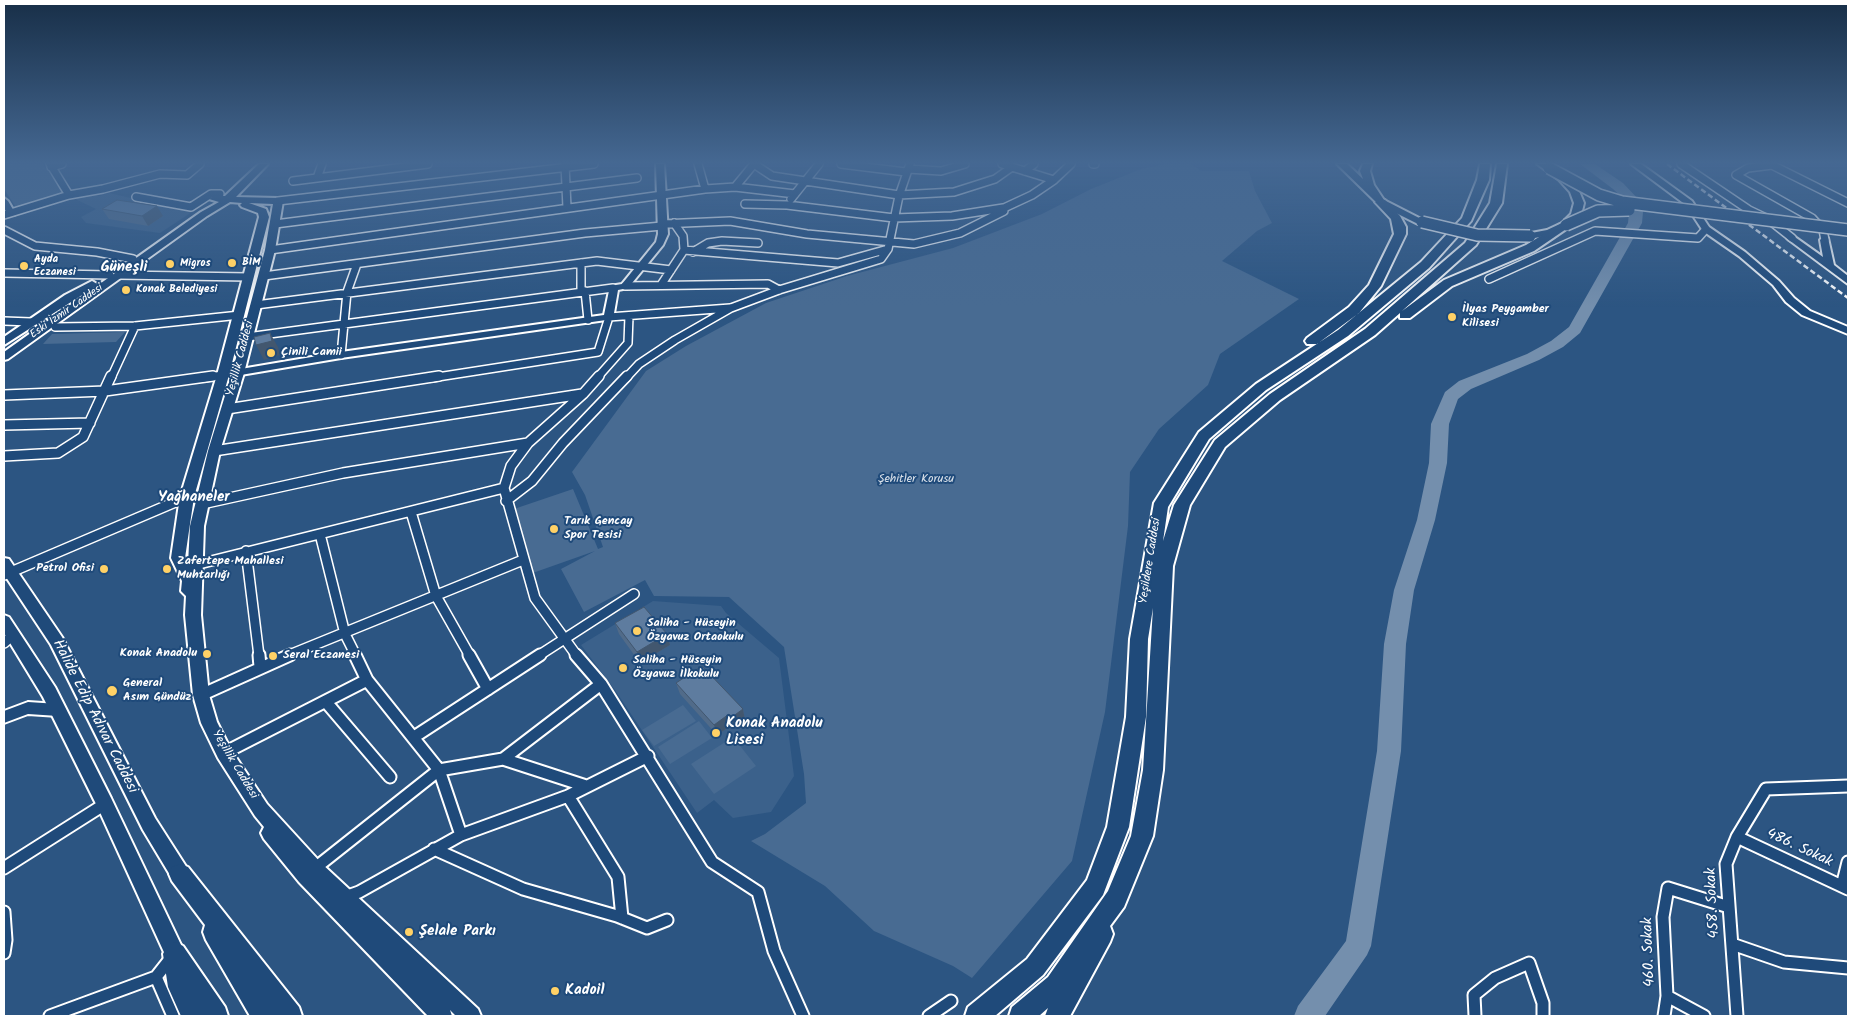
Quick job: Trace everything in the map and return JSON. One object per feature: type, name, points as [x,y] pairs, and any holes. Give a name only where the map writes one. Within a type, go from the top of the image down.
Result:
[{"type":"highway","points":[[1204,436],[1264,374],[1354,310],[1375,286],[1400,234],[1396,218],[1390,212]]},
{"type":"highway","name":"Yeşildere Caddesi","points":[[977,1016],[1035,967],[1095,887],[1118,827],[1136,717],[1141,620],[1160,508],[1204,436],[1261,387],[1343,333],[1424,265],[1467,219],[1470,212]]},
{"type":"highway","name":"Yeşildere Caddesi","points":[[1020,1016],[1056,985],[1116,899],[1142,836],[1153,770],[1164,566],[1182,505],[1220,444],[1275,397],[1370,332],[1470,245],[1490,212]]},
{"type":"highway","points":[[1275,397],[1314,382],[1345,362],[1431,294],[1472,271],[1530,248],[1566,225]]},
{"type":"highway","points":[[180,874],[263,1016]]},
{"type":"highway","points":[[180,874],[290,1016]]},
{"type":"highway","points":[[1057,1016],[1098,944],[1116,899]]},
{"type":"highway","points":[[175,954],[180,987],[193,1016]]},
{"type":"highway","points":[[175,954],[216,1016]]},
{"type":"main road","name":"Eski İzmir Caddesi","points":[[113,277],[133,259],[202,212]]},
{"type":"main road","name":"Eski İzmir Caddesi","points":[[4,350],[207,212]]},
{"type":"main road","name":"Yeşillik Caddesi","points":[[264,212],[256,277],[256,304],[247,337],[231,374],[187,497],[178,558],[189,581],[187,645],[191,689],[197,708],[218,754],[254,815],[306,876],[442,1016]]},
{"type":"main road","name":"Yeşillik Caddesi","points":[[277,212],[270,250],[240,315],[228,409],[214,451],[197,526],[193,615],[201,695],[209,723],[224,753],[261,810],[314,869],[471,1016]]},
{"type":"main road","points":[[1401,212],[1422,222],[1477,235],[1530,236],[1550,232],[1597,212]]},
{"type":"main road","points":[[1566,225],[1577,212]]},
{"type":"main road","points":[[1640,212],[1848,236]]},
{"type":"main road","points":[[1699,212],[1848,230]]},
{"type":"main road","points":[[4,342],[69,297],[113,277]]},
{"type":"main road","points":[[4,364],[88,302],[113,277]]},
{"type":"main road","name":"Eski İzmir Caddesi","points":[[4,357],[71,305]]},
{"type":"main road","points":[[187,497],[196,498],[202,504]]},
{"type":"main road","name":"Halide Edip Adıvar Caddesi","points":[[5,570],[57,641],[149,824],[180,874]]},
{"type":"main road","points":[[4,621],[8,640],[58,710],[105,804],[175,954]]},
{"type":"street","points":[[31,212],[7,222],[19,240],[35,246],[97,252],[133,259]]},
{"type":"street","points":[[275,224],[370,212]]},
{"type":"street","points":[[270,250],[542,212]]},
{"type":"street","points":[[624,286],[660,243],[663,234],[661,212]]},
{"type":"street","points":[[841,212],[894,218],[952,216],[981,212]]},
{"type":"street","points":[[506,501],[532,481],[563,443],[638,364],[731,308],[779,290],[881,259],[889,245],[895,212]]},
{"type":"street","points":[[4,273],[113,277],[256,277],[585,233],[674,223],[730,221],[889,245],[914,244],[960,233],[1003,212]]},
{"type":"street","points":[[1695,212],[1706,229],[1742,254],[1806,313],[1848,331]]},
{"type":"street","points":[[1752,212],[1768,219],[1848,282]]},
{"type":"street","points":[[1801,212],[1812,218],[1823,230],[1829,267]]},
{"type":"street","points":[[660,285],[684,250],[683,236],[674,223]]},
{"type":"street","points":[[1489,279],[1595,231],[1698,238],[1706,229]]},
{"type":"street","points":[[693,252],[708,243],[722,240],[758,244]]},
{"type":"street","points":[[684,250],[838,263],[889,245]]},
{"type":"street","points":[[256,304],[597,261],[671,270]]},
{"type":"street","points":[[581,263],[588,320]]},
{"type":"street","points":[[341,355],[347,292],[357,264]]},
{"type":"street","points":[[247,337],[624,286],[768,284],[779,290]]},
{"type":"street","points":[[228,409],[598,352],[609,317],[612,288]]},
{"type":"street","points":[[4,395],[105,391],[609,317],[680,310],[731,308]]},
{"type":"street","points":[[55,327],[135,326],[240,315]]},
{"type":"street","points":[[629,316],[628,343],[583,394],[528,443],[511,466],[504,488],[506,501],[535,598],[563,640],[601,684],[648,756],[712,862],[758,892],[774,950],[802,1016]]},
{"type":"street","points":[[4,321],[32,322]]},
{"type":"street","points":[[4,456],[58,453],[83,437],[135,326]]},
{"type":"street","points":[[214,451],[583,394]]},
{"type":"street","points":[[4,425],[90,423]]},
{"type":"street","points":[[202,504],[343,473],[528,443]]},
{"type":"street","points":[[195,565],[504,488]]},
{"type":"street","points":[[5,570],[187,497]]},
{"type":"street","points":[[411,512],[436,596],[488,689]]},
{"type":"street","points":[[320,534],[344,634],[367,680],[439,770],[461,835]]},
{"type":"street","points":[[246,551],[260,667]]},
{"type":"street","points":[[201,695],[260,667],[523,560]]},
{"type":"street","points":[[414,737],[634,594]]},
{"type":"street","points":[[224,753],[367,680]]},
{"type":"street","points":[[314,869],[439,770],[503,759],[601,684]]},
{"type":"street","points":[[326,702],[390,777]]},
{"type":"street","points":[[4,715],[28,708],[58,710]]},
{"type":"street","points":[[345,897],[359,892],[461,835],[568,796],[648,756]]},
{"type":"street","points":[[503,759],[586,786]]},
{"type":"street","name":"458. Sokak","points":[[1736,1016],[1726,864],[1737,837],[1766,790],[1848,786]]},
{"type":"street","points":[[568,796],[618,877],[622,918]]},
{"type":"street","points":[[4,868],[105,804]]},
{"type":"street","name":"486. Sokak","points":[[1737,837],[1845,887]]},
{"type":"street","points":[[434,849],[523,889],[622,918],[647,928],[667,920]]},
{"type":"street","points":[[1845,887],[1848,862]]},
{"type":"street","points":[[1668,888],[1730,907]]},
{"type":"street","name":"460. Sokak","points":[[1664,1016],[1667,996],[1663,917],[1668,888]]},
{"type":"street","points":[[4,912],[6,940],[4,952]]},
{"type":"street","points":[[1732,944],[1784,962],[1848,968]]},
{"type":"street","points":[[50,1016],[156,976],[175,954]]},
{"type":"street","points":[[1475,1016],[1474,995],[1495,978],[1529,962],[1543,1003],[1543,1016]]},
{"type":"street","points":[[156,976],[173,1016]]},
{"type":"street","points":[[1667,996],[1704,1016]]},
{"type":"street","points":[[929,1016],[951,1001]]},
{"type":"shaded area","points":[[91,212],[192,212],[160,233],[86,223],[81,217]]},
{"type":"shaded area","name":"Konak Anadolu Lisesi","points":[[653,601],[721,606],[726,613],[779,658],[794,776],[771,812],[733,818],[714,800],[697,813],[615,690],[581,645]]},
{"type":"green space","name":"Şehitler Korusu","points":[[1047,212],[1266,212],[1272,223],[1257,231],[1222,261],[1299,299],[1220,354],[1208,385],[1159,429],[1130,472],[1128,526],[1105,712],[1072,861],[972,978],[953,966],[874,931],[825,886],[751,841],[765,834],[806,803],[804,774],[784,647],[729,597],[654,596],[645,580],[584,612],[561,569],[595,551],[527,575],[514,509],[573,489],[598,549],[603,547],[585,495],[572,472],[646,371],[686,346],[766,303],[847,276],[953,248]]},
{"type":"green space","points":[[125,332],[116,342],[43,344],[52,334]]},
{"type":"green space","points":[[683,705],[696,721],[654,746],[642,730]]},
{"type":"green space","points":[[699,721],[712,738],[670,764],[658,747]]},
{"type":"green space","points":[[733,737],[756,766],[714,794],[691,764]]},
{"type":"building","points":[[117,212],[149,212],[142,216]]},
{"type":"building","points":[[270,333],[272,341],[256,345],[254,337]]},
{"type":"building","points":[[644,607],[667,634],[637,652],[615,623]]},
{"type":"building","name":"Konak Anadolu Lisesi","points":[[702,666],[743,709],[732,717],[729,714],[714,725],[676,683]]},
{"type":"waterway","points":[[1308,1016],[1358,946],[1389,751],[1395,644],[1404,590],[1426,520],[1438,463],[1440,424],[1446,408],[1451,396],[1465,385],[1533,357],[1557,344],[1575,330],[1635,223],[1636,212]]},
{"type":"railway","points":[[1731,212],[1848,298]]},
{"type":"place","name":"BİM","points":[[232,263]]},
{"type":"place","name":"Migros","points":[[170,264]]},
{"type":"place","name":"Ayda Eczanesi","points":[[24,266]]},
{"type":"place","name":"Konak Belediyesi","points":[[126,290]]},
{"type":"place","name":"İlyas Peygamber Kilisesi","points":[[1452,317]]},
{"type":"place","name":"Çinili Camii","points":[[271,353]]},
{"type":"place","name":"Tarık Gencay Spor Tesisi","points":[[554,529]]},
{"type":"place","name":"Petrol Ofisi","points":[[104,569]]},
{"type":"place","name":"Zafertepe Mahallesi Muhtarlığı","points":[[167,569]]},
{"type":"place","name":"Saliha - Hüseyin Özyavuz Ortaokulu","points":[[637,631]]},
{"type":"place","name":"Konak Anadolu","points":[[207,654]]},
{"type":"place","name":"Seral Eczanesi","points":[[273,656]]},
{"type":"place","name":"Saliha - Hüseyin Özyavuz İlkokulu","points":[[623,668]]},
{"type":"place","name":"General Asım Gündüz","points":[[112,691]]},
{"type":"place","name":"Konak Anadolu Lisesi","points":[[716,733]]},
{"type":"place","name":"Şelale Parkı","points":[[409,932]]},
{"type":"place","name":"Kadoil","points":[[555,991]]},
{"type":"district","name":"Güneşli","points":[[124,268]]},
{"type":"district","name":"Yağhaneler","points":[[194,498]]}]
